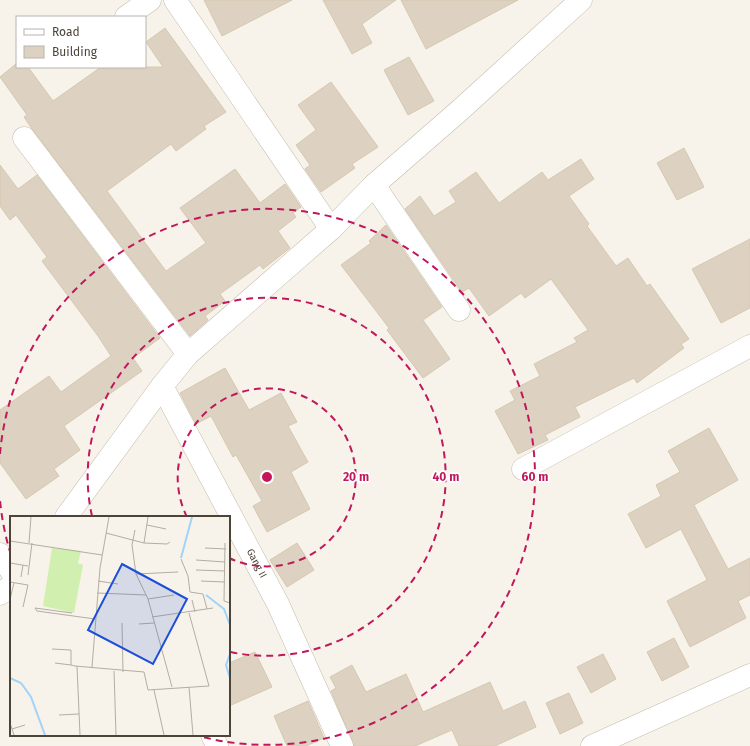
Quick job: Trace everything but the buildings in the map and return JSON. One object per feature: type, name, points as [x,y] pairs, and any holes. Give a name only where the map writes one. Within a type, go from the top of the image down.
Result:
[{"type":"street","points":[[127,16],[150,0]]},
{"type":"street","points":[[175,0],[331,229]]},
{"type":"street","points":[[67,516],[162,386],[188,354],[331,229],[374,185],[459,111],[581,0]]},
{"type":"street","points":[[24,138],[188,354]]},
{"type":"street","points":[[374,185],[458,310]]},
{"type":"street","points":[[523,469],[750,346]]},
{"type":"street","name":"Gang II","points":[[162,386],[278,604],[342,746]]},
{"type":"street","points":[[0,554],[10,569]]},
{"type":"street","points":[[0,594],[10,587]]},
{"type":"street","points":[[592,746],[620,740],[750,675]]},
{"type":"street","points":[[212,736],[217,746]]}]
